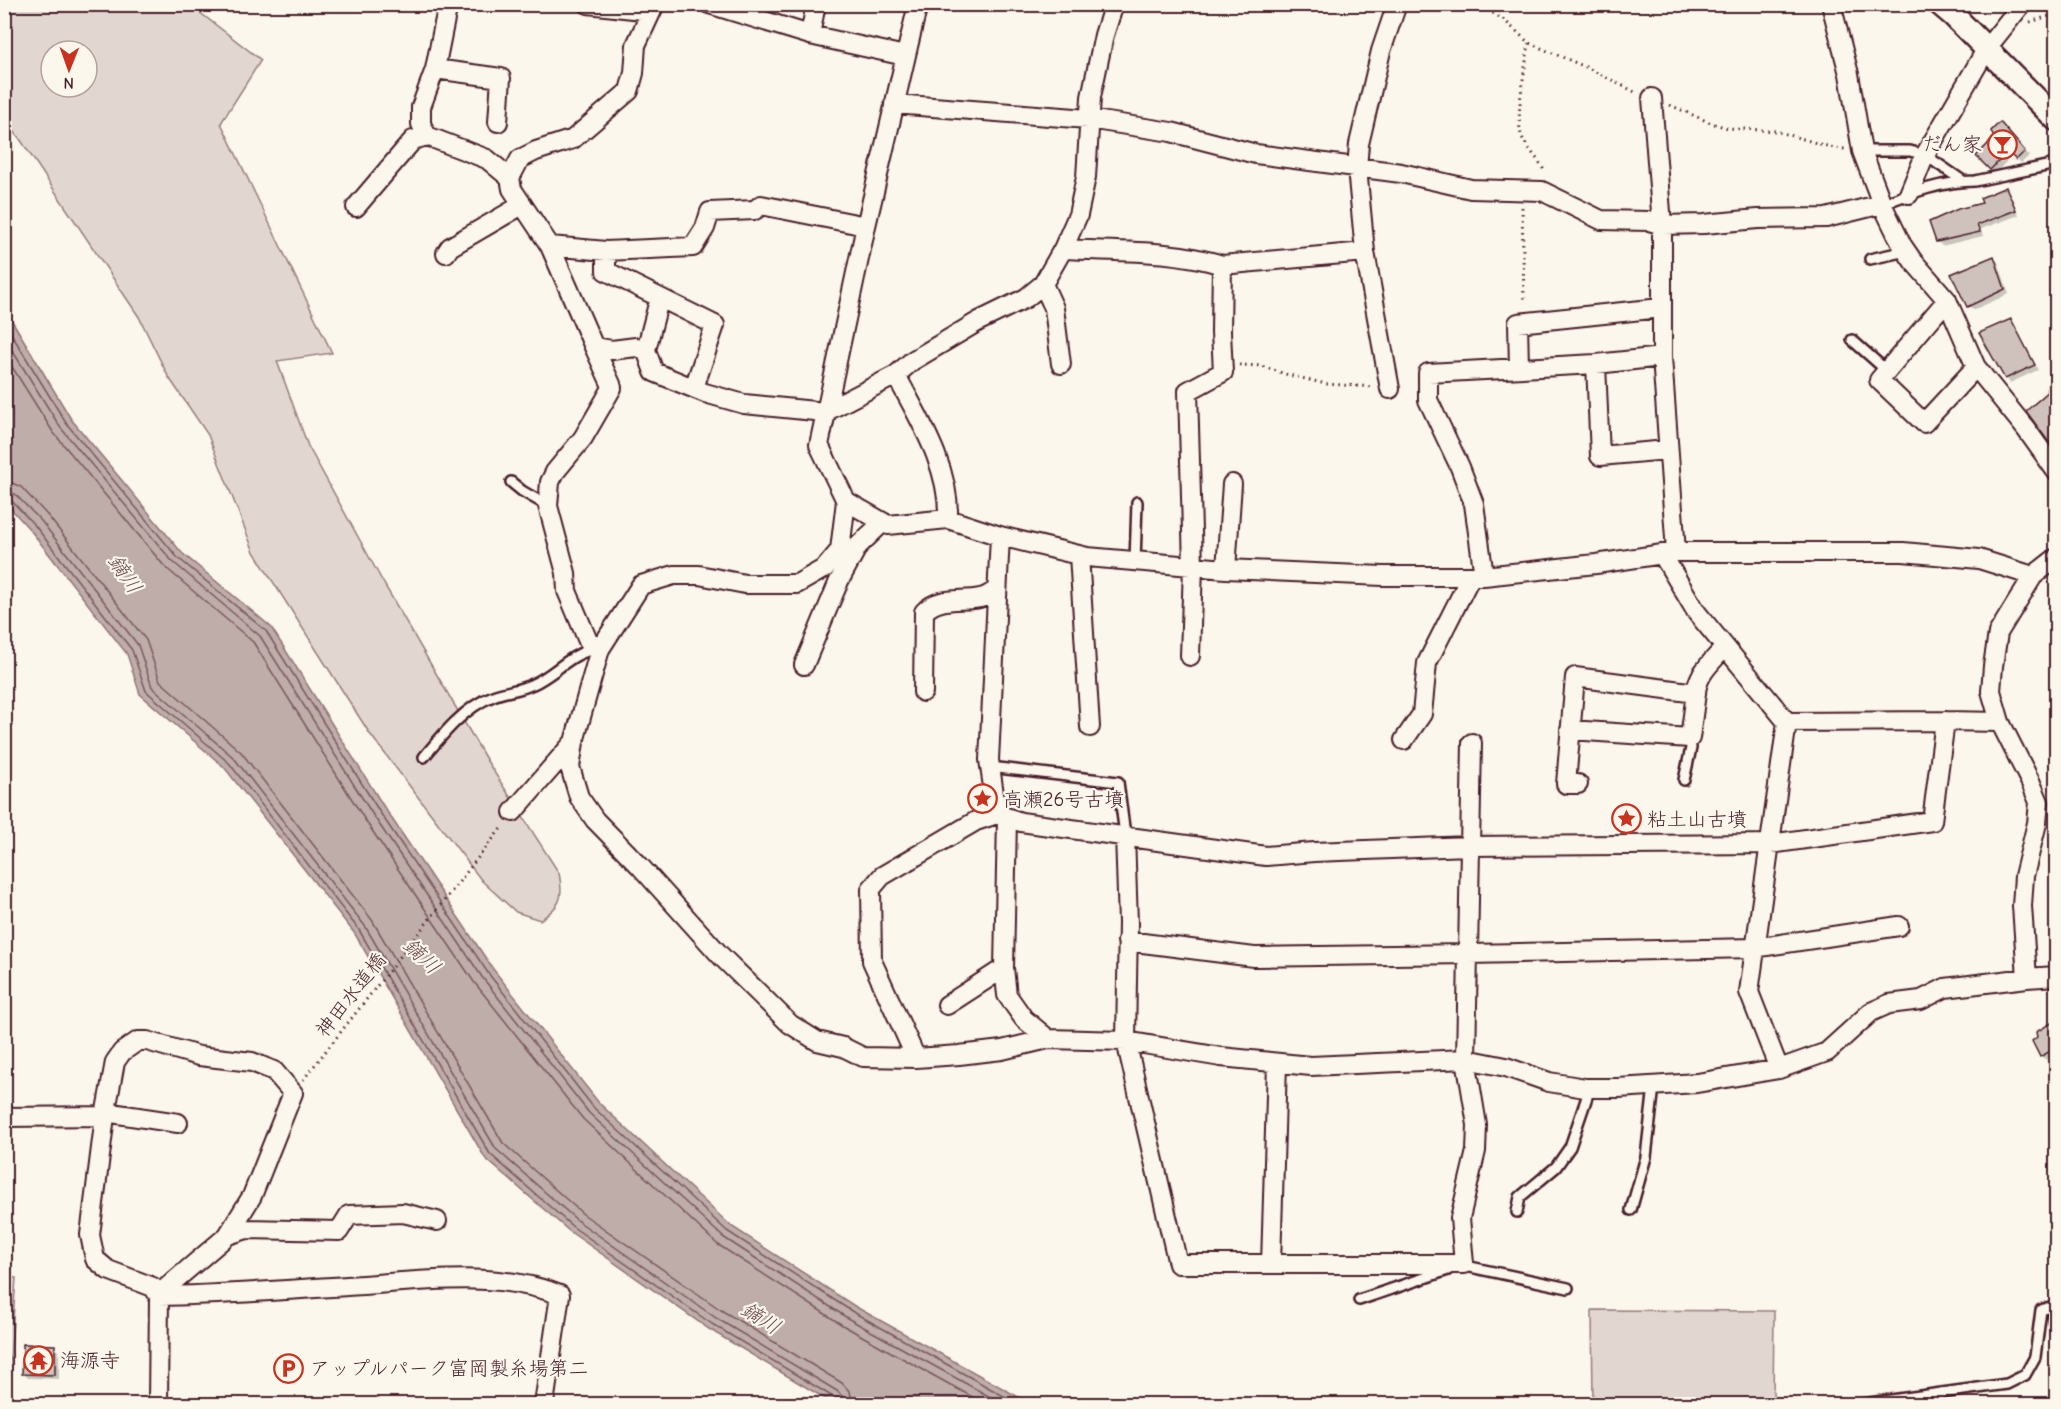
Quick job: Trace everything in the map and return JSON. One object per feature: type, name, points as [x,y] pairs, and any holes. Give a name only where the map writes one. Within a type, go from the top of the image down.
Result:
[{"type":"street","points":[[588,4],[653,8],[636,45],[634,73],[629,91],[573,139],[536,151],[520,159],[510,178],[512,189],[550,246],[612,388],[583,438],[555,472],[550,482],[548,506],[566,573],[567,591],[588,641],[600,648]]},
{"type":"street","points":[[709,4],[810,35],[905,56]]},
{"type":"street","points":[[810,35],[816,4]]},
{"type":"street","points":[[918,4],[866,226],[819,445],[846,501],[840,550],[825,568],[797,584],[745,584],[699,575],[674,575],[641,585],[600,648],[574,742],[570,767],[579,797],[595,820],[720,955],[790,1024],[817,1041],[843,1047],[863,1057],[916,1058],[1002,1050],[1048,1039],[1125,1041],[1221,1057],[1311,1066],[1466,1059],[1506,1067],[1549,1082],[1590,1088],[1654,1086],[1697,1083],[1779,1069],[1827,1052],[1871,1012],[1889,1004],[1921,1000],[1945,988],[2056,976]]},
{"type":"street","points":[[661,300],[646,350],[654,372],[744,404],[825,412],[896,375],[912,361],[979,321],[1026,298],[1043,284],[1063,249],[1078,215],[1086,177],[1089,119],[1098,63],[1114,4]]},
{"type":"street","points":[[1390,389],[1365,252],[1357,168],[1359,144],[1381,51],[1397,4]]},
{"type":"street","points":[[1831,4],[1849,74],[1862,151],[1882,204],[1906,251],[1947,300],[1976,367],[2026,429],[2056,471]]},
{"type":"street","points":[[1940,4],[1987,48],[2056,119]]},
{"type":"street","points":[[1909,194],[1925,154],[1987,48],[2022,4]]},
{"type":"street","points":[[427,136],[421,124],[421,107],[435,69],[448,5]]},
{"type":"street","points":[[435,69],[501,78],[498,122]]},
{"type":"street","points":[[1652,98],[1662,225],[1662,357],[1669,553],[1697,613],[1787,722],[1749,992],[1779,1069]]},
{"type":"street","points":[[894,104],[1089,119],[1171,132],[1256,154],[1401,173],[1471,189],[1542,190],[1601,220],[1649,221],[1662,225],[1758,219],[1826,218],[1882,204]]},
{"type":"street","points":[[356,207],[412,140],[427,136],[487,159],[510,178]]},
{"type":"street","points":[[446,253],[450,247],[522,205]]},
{"type":"street","points":[[550,246],[606,250],[693,247],[705,228],[710,213],[755,210],[761,206],[866,226]]},
{"type":"street","points":[[1063,249],[1149,254],[1204,260],[1222,265],[1365,252]]},
{"type":"street","points":[[606,250],[606,272],[715,325],[694,388]]},
{"type":"street","points":[[1190,656],[1193,566],[1188,391],[1223,372],[1222,265]]},
{"type":"street","points":[[1043,284],[1054,308],[1061,364]]},
{"type":"street","points":[[1947,300],[1879,380],[1924,423],[1976,367]]},
{"type":"street","points":[[1519,368],[1518,323],[1661,308]]},
{"type":"street","points":[[594,347],[612,350],[636,347],[646,350]]},
{"type":"street","points":[[1404,740],[1422,714],[1427,663],[1478,576],[1474,504],[1460,467],[1428,400],[1428,373],[1596,364],[1662,357]]},
{"type":"street","points":[[1596,364],[1600,456],[1667,450]]},
{"type":"street","points":[[896,375],[935,450],[948,504],[948,519]]},
{"type":"street","points":[[1226,569],[1232,484]]},
{"type":"street","points":[[846,501],[888,525],[948,519],[1000,536],[1079,555],[1226,569],[1383,576],[1478,576],[1596,564],[1669,553],[1903,552],[1979,559],[2033,576]]},
{"type":"street","points":[[804,665],[839,581],[858,546],[883,522]]},
{"type":"street","points":[[1000,536],[990,767],[1002,816],[1004,968],[1007,995],[1024,1019],[1048,1039]]},
{"type":"street","points":[[1079,555],[1090,727]]},
{"type":"street","points":[[2027,978],[2022,906],[2024,876],[2037,824],[2039,802],[2000,722],[1991,691],[1998,633],[2033,576],[2056,558]]},
{"type":"street","points":[[922,692],[924,612],[930,606],[942,602],[981,598],[997,589]]},
{"type":"street","points":[[1570,730],[1690,738],[1696,683],[1724,648]]},
{"type":"street","points":[[1578,784],[1566,784],[1575,677],[1696,693]]},
{"type":"street","points":[[916,1058],[872,962],[872,889],[882,876],[976,821],[1002,816],[1021,822],[1266,856],[1469,846],[1770,844],[1932,821],[1945,721]]},
{"type":"street","points":[[1787,722],[2000,722]]},
{"type":"street","points":[[513,812],[574,742]]},
{"type":"street","points":[[1125,835],[1125,1041],[1178,1264],[1464,1264],[1460,1218],[1476,1151],[1477,1125],[1466,1059],[1472,743]]},
{"type":"street","points":[[1126,941],[1254,957],[1468,954],[1754,948],[1899,927]]},
{"type":"street","points":[[947,1005],[1004,968]]},
{"type":"street","points":[[158,1404],[159,1296],[153,1287],[108,1270],[95,1259],[90,1235],[105,1114],[116,1062],[122,1052],[138,1041],[147,1041],[199,1056],[252,1062],[274,1071],[293,1093],[252,1196],[228,1235],[159,1296]]},
{"type":"street","points":[[1271,1264],[1277,1063]]},
{"type":"street","points":[[4,1117],[105,1114],[178,1123]]},
{"type":"street","points":[[228,1235],[247,1229],[339,1231],[349,1215],[404,1213],[436,1221]]},
{"type":"street","points":[[159,1296],[431,1280],[488,1280],[540,1287],[561,1295],[544,1404]]},
{"type":"lane","points":[[443,4],[448,5]]},
{"type":"lane","points":[[1862,151],[1910,151],[1925,154],[1963,181]]},
{"type":"lane","points":[[1882,204],[1909,194],[1963,181],[1975,181],[2056,164]]},
{"type":"lane","points":[[1870,259],[1906,251]]},
{"type":"lane","points":[[1852,340],[1887,371]]},
{"type":"lane","points":[[511,482],[548,506]]},
{"type":"lane","points":[[1136,562],[1137,502]]},
{"type":"lane","points":[[424,757],[443,734],[467,712],[491,697],[533,684],[585,650],[600,648]]},
{"type":"lane","points":[[1684,780],[1691,748],[1690,738]]},
{"type":"lane","points":[[990,767],[1118,782],[1125,835]]},
{"type":"lane","points":[[1631,1210],[1646,1157],[1654,1086]]},
{"type":"lane","points":[[1517,1212],[1520,1197],[1556,1167],[1570,1147],[1590,1088]]},
{"type":"lane","points":[[1359,1300],[1464,1264],[1568,1288]]},
{"type":"lane","points":[[1862,1404],[2007,1384],[2025,1375],[2035,1357],[2041,1310],[2056,1305]]},
{"type":"path","points":[[1530,43],[1518,125],[1522,139],[1542,166],[1549,182],[1549,194]]},
{"type":"path","points":[[1522,190],[1524,300]]},
{"type":"path","points":[[1222,365],[1262,366],[1326,384],[1390,389]]},
{"type":"path","name":"神田水道橋","points":[[301,1083],[513,812]]},
{"type":"shaded area","points":[[4,5],[190,5],[261,60],[221,123],[332,353],[277,361],[308,446],[384,584],[487,761],[559,873],[561,895],[557,906],[540,920],[516,912],[482,881],[370,734],[254,552],[208,435],[168,376],[139,317],[5,120]]},
{"type":"shaded area","points":[[5,1277],[16,1278],[7,1404],[4,1404]]},
{"type":"shaded area","points":[[1592,1310],[1774,1311],[1773,1404],[1593,1401]]},
{"type":"water","name":"鏑川","points":[[5,309],[71,419],[182,553],[271,627],[384,807],[493,969],[599,1103],[731,1226],[856,1307],[1031,1404],[834,1404],[709,1329],[569,1231],[485,1158],[355,934],[224,767],[140,694],[127,654],[31,531],[5,502]]},
{"type":"building","name":"だん家","points":[[2000,122],[2025,151],[2016,160],[2008,152],[1990,170],[1976,156],[1994,138],[1991,131]]},
{"type":"building","points":[[2006,187],[2016,210],[1977,225],[1980,232],[1936,242],[1929,222],[1958,209],[1982,203],[1980,198]]},
{"type":"building","points":[[1994,256],[2005,289],[1967,307],[1951,274]]},
{"type":"building","points":[[2011,319],[2035,365],[2005,379],[1979,333]]},
{"type":"building","points":[[2056,385],[2056,452],[2026,411]]},
{"type":"building","points":[[2056,1020],[2056,1048],[2040,1057],[2032,1041],[2037,1037],[2036,1032]]},
{"type":"building","name":"海源寺","points":[[23,1344],[55,1345],[55,1375],[22,1374]]},
{"type":"place","name":"だん家","points":[[2003,144]]},
{"type":"place","name":"高瀬26号古墳","points":[[982,799]]},
{"type":"place","name":"粘土山古墳","points":[[1626,819]]},
{"type":"place","name":"海源寺","points":[[39,1360]]},
{"type":"place","name":"アップルパーク富岡製糸場第二","points":[[289,1368]]}]
